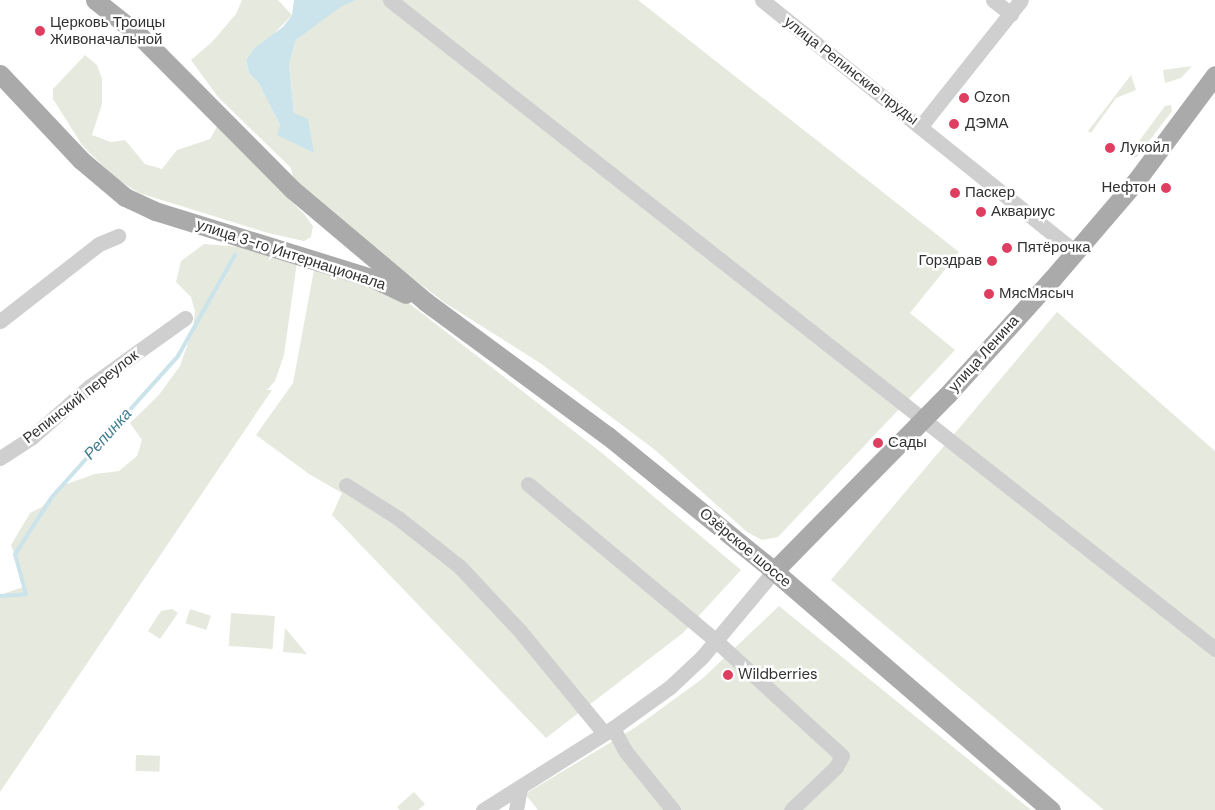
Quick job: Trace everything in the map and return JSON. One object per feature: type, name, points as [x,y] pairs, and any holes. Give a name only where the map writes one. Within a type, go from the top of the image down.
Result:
[{"type":"main road","name":"улица 3-го Интернационала","points":[[94,0],[139,35],[293,190],[426,302]]},
{"type":"main road","name":"улица 3-го Интернационала","points":[[0,74],[81,160],[126,197],[164,214],[374,279],[426,302]]},
{"type":"main road","name":"улица Ленина","points":[[774,571],[924,420],[1075,252],[1136,181],[1215,74]]},
{"type":"main road","name":"Озёрское шоссе","points":[[426,302],[608,436],[774,571],[1051,810]]},
{"type":"street","points":[[390,0],[1215,649]]},
{"type":"street","name":"улица Репинские пруды","points":[[762,0],[920,127],[1022,0]]},
{"type":"street","points":[[993,0],[1010,14]]},
{"type":"street","points":[[920,127],[1075,252]]},
{"type":"street","points":[[0,321],[99,244],[118,236]]},
{"type":"street","name":"Репинский переулок","points":[[0,458],[32,437],[90,386],[185,318]]},
{"type":"street","points":[[528,484],[714,639],[842,756],[836,767],[791,810]]},
{"type":"street","points":[[346,485],[398,518],[460,567],[609,731],[673,810]]},
{"type":"street","points":[[483,810],[609,731],[670,687],[702,657],[714,639],[774,571]]},
{"type":"street","points":[[516,810],[520,788]]},
{"type":"shaded area","points":[[242,0],[278,0],[292,15],[268,40],[254,48],[246,60],[249,73],[258,82],[280,125],[278,135],[314,153],[311,140],[294,113],[289,64],[296,40],[342,5],[357,0],[638,0],[959,252],[910,313],[955,350],[778,537],[762,540],[747,532],[655,450],[540,363],[445,303],[367,243],[294,181],[291,168],[218,97],[191,60],[212,42],[236,14]]},
{"type":"shaded area","points":[[85,55],[97,65],[102,79],[102,104],[92,135],[111,142],[125,140],[145,164],[162,169],[177,150],[210,139],[219,123],[235,144],[304,214],[313,226],[311,237],[304,241],[268,233],[139,193],[115,178],[82,145],[53,99],[53,89]]},
{"type":"shaded area","points":[[1192,66],[1181,78],[1165,83],[1163,70]]},
{"type":"shaded area","points":[[1131,75],[1136,90],[1116,98],[1091,133],[1088,131]]},
{"type":"shaded area","points":[[1171,105],[1172,111],[1137,157],[1132,158],[1131,152],[1165,106]]},
{"type":"shaded area","points":[[204,244],[254,248],[297,262],[284,355],[275,381],[267,390],[272,390],[0,792],[0,595],[26,586],[11,545],[30,513],[42,507],[58,487],[95,474],[119,471],[137,456],[142,440],[130,423],[158,396],[180,366],[193,329],[195,311],[191,297],[176,282],[181,261]]},
{"type":"shaded area","points":[[315,264],[410,304],[602,453],[741,570],[683,633],[546,738],[332,515],[342,493],[309,474],[256,435],[293,383]]},
{"type":"shaded area","points":[[1057,312],[1215,451],[1215,810],[1104,810],[831,580]]},
{"type":"shaded area","points":[[779,606],[1031,810],[538,810],[525,794],[636,727],[702,679]]},
{"type":"shaded area","points":[[172,609],[178,613],[160,639],[148,631],[161,611]]},
{"type":"shaded area","points":[[190,609],[211,616],[206,630],[185,623]]},
{"type":"shaded area","points":[[231,613],[275,616],[273,649],[229,646]]},
{"type":"shaded area","points":[[285,628],[307,654],[283,652]]},
{"type":"shaded area","points":[[136,755],[160,756],[159,772],[135,771]]},
{"type":"shaded area","points":[[414,792],[425,804],[418,810],[400,810],[397,807]]},
{"type":"water","points":[[294,0],[357,0],[342,6],[296,40],[289,64],[294,113],[308,119],[314,153],[277,135],[280,125],[258,82],[249,73],[246,60],[254,48],[283,27],[292,15]]},
{"type":"waterway","name":"Репинка","points":[[0,596],[26,594],[15,554],[52,497],[178,356],[235,255]]},
{"type":"place","name":"Церковь Троицы Живоначальной","points":[[40,31]]},
{"type":"place","name":"Ozon","points":[[964,98]]},
{"type":"place","name":"ДЭМА","points":[[954,124]]},
{"type":"place","name":"Лукойл","points":[[1110,148]]},
{"type":"place","name":"Нефтон","points":[[1166,188]]},
{"type":"place","name":"Паскер","points":[[955,193]]},
{"type":"place","name":"Аквариус","points":[[981,212]]},
{"type":"place","name":"Пятёрочка","points":[[1007,248]]},
{"type":"place","name":"Горздрав","points":[[992,261]]},
{"type":"place","name":"МясМясыч","points":[[989,294]]},
{"type":"place","name":"Сады","points":[[878,443]]},
{"type":"place","name":"Wildberries","points":[[728,675]]}]
